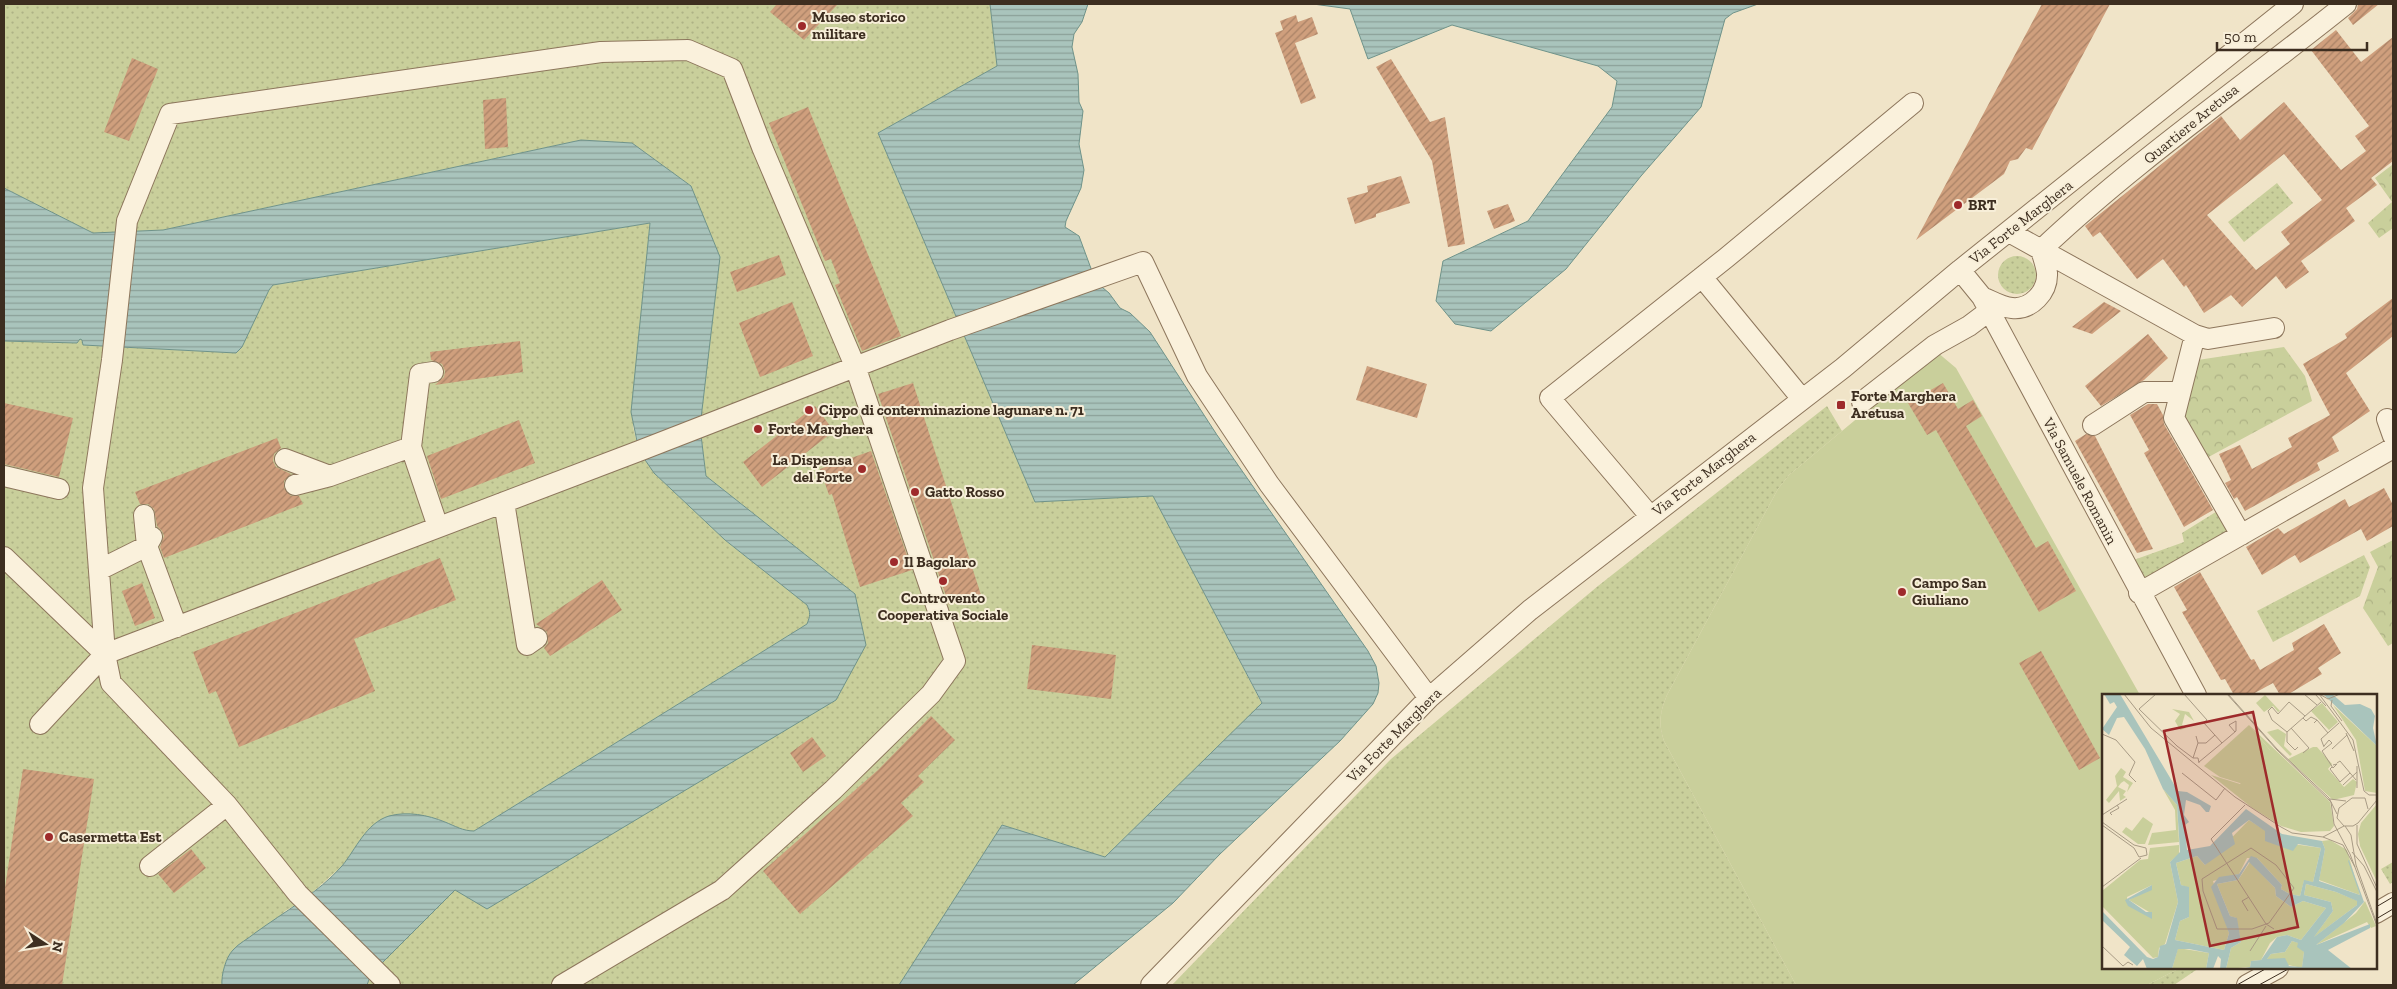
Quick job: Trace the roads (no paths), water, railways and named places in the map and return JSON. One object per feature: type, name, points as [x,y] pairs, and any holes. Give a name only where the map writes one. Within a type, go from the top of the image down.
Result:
[{"type":"street","name":"Via Forte Marghera","points":[[1151,985],[1429,698],[1530,610],[1843,368],[1960,270],[2294,4]]},
{"type":"street","name":"Quartiere Aretusa","points":[[2041,250],[2098,200],[2216,104],[2346,4]]},
{"type":"street","points":[[388,982],[298,894],[227,806],[111,683],[105,654],[93,488],[112,360],[127,221],[170,114],[601,52],[688,50],[732,69],[762,147],[855,366],[955,661],[931,694],[833,790],[722,890],[562,985]]},
{"type":"street","points":[[1650,516],[1550,398],[1702,277],[1913,103]]},
{"type":"street","points":[[2009,232],[2195,335],[2208,339],[2274,328]]},
{"type":"street","points":[[1862,402],[1935,345],[1969,326],[1985,304],[2013,308],[2025,307],[2034,301],[2042,293],[2046,284],[2047,274],[2041,250]]},
{"type":"street","points":[[40,724],[105,654],[639,451],[950,330],[1143,262],[1197,376],[1269,484],[1429,698]]},
{"type":"street","name":"Via Samuele Romanin","points":[[1960,270],[1985,304],[2139,593],[2195,694]]},
{"type":"street","points":[[1702,277],[1802,399]]},
{"type":"street","points":[[2195,335],[2174,418],[2241,535]]},
{"type":"street","points":[[433,372],[420,374],[411,447],[438,528]]},
{"type":"street","points":[[2093,425],[2144,392],[2180,392]]},
{"type":"street","points":[[295,485],[330,476],[411,447]]},
{"type":"street","points":[[2139,593],[2393,448]]},
{"type":"street","points":[[285,459],[330,476]]},
{"type":"street","points":[[4,476],[59,489]]},
{"type":"street","points":[[504,502],[527,644],[537,638]]},
{"type":"street","points":[[144,515],[150,542],[177,627]]},
{"type":"street","points":[[99,570],[150,542]]},
{"type":"street","points":[[4,557],[105,654]]},
{"type":"street","points":[[150,866],[227,806]]},
{"type":"street","points":[[2377,912],[2393,903]]},
{"type":"street","points":[[2247,985],[2276,969]]},
{"type":"water","points":[[990,4],[1088,4],[1082,22],[1074,34],[1072,47],[1078,74],[1079,102],[1083,111],[1079,144],[1084,170],[1081,188],[1065,227],[1079,236],[1096,282],[1109,293],[1120,308],[1130,313],[1150,332],[1217,435],[1368,651],[1376,666],[1379,683],[1378,693],[1373,704],[1340,741],[1220,854],[1173,903],[1073,985],[899,985],[1002,825],[1105,857],[1262,703],[1153,496],[1035,502],[878,133],[997,66]]},
{"type":"water","points":[[1313,4],[1758,4],[1733,13],[1725,19],[1701,107],[1641,176],[1566,269],[1491,331],[1455,324],[1436,301],[1443,261],[1528,221],[1612,107],[1617,81],[1598,66],[1452,25],[1368,59],[1350,9]]},
{"type":"water","points":[[581,140],[632,143],[691,186],[720,257],[700,427],[706,476],[855,594],[866,645],[836,700],[487,909],[455,890],[371,974],[367,985],[222,985],[222,976],[230,953],[333,876],[362,837],[381,819],[403,814],[417,814],[474,831],[807,624],[809,610],[807,605],[725,540],[654,473],[639,451],[631,412],[650,223],[273,285],[242,347],[236,353],[83,345],[80,339],[77,343],[4,341],[4,188],[93,233],[163,230]]},
{"type":"tram line","points":[[2377,906],[2393,897]]},
{"type":"tram line","points":[[2377,918],[2393,909]]},
{"type":"tram line","points":[[2237,985],[2265,969]]},
{"type":"tram line","points":[[2259,985],[2288,969]]},
{"type":"place","name":"Museo storico militare","points":[[802,26]]},
{"type":"place","name":"BRT","points":[[1958,205]]},
{"type":"place","name":"Forte Marghera Aretusa","points":[[1841,405]]},
{"type":"place","name":"Cippo di conterminazione lagunare n. 71","points":[[809,410]]},
{"type":"place","name":"Forte Marghera","points":[[758,429]]},
{"type":"place","name":"La Dispensa del Forte","points":[[862,469]]},
{"type":"place","name":"Gatto Rosso","points":[[915,492]]},
{"type":"place","name":"Il Bagolaro","points":[[894,562]]},
{"type":"place","name":"Controvento Cooperativa Sociale","points":[[943,581]]},
{"type":"place","name":"Campo San Giuliano","points":[[1902,592]]},
{"type":"place","name":"Casermetta Est","points":[[49,837]]}]
